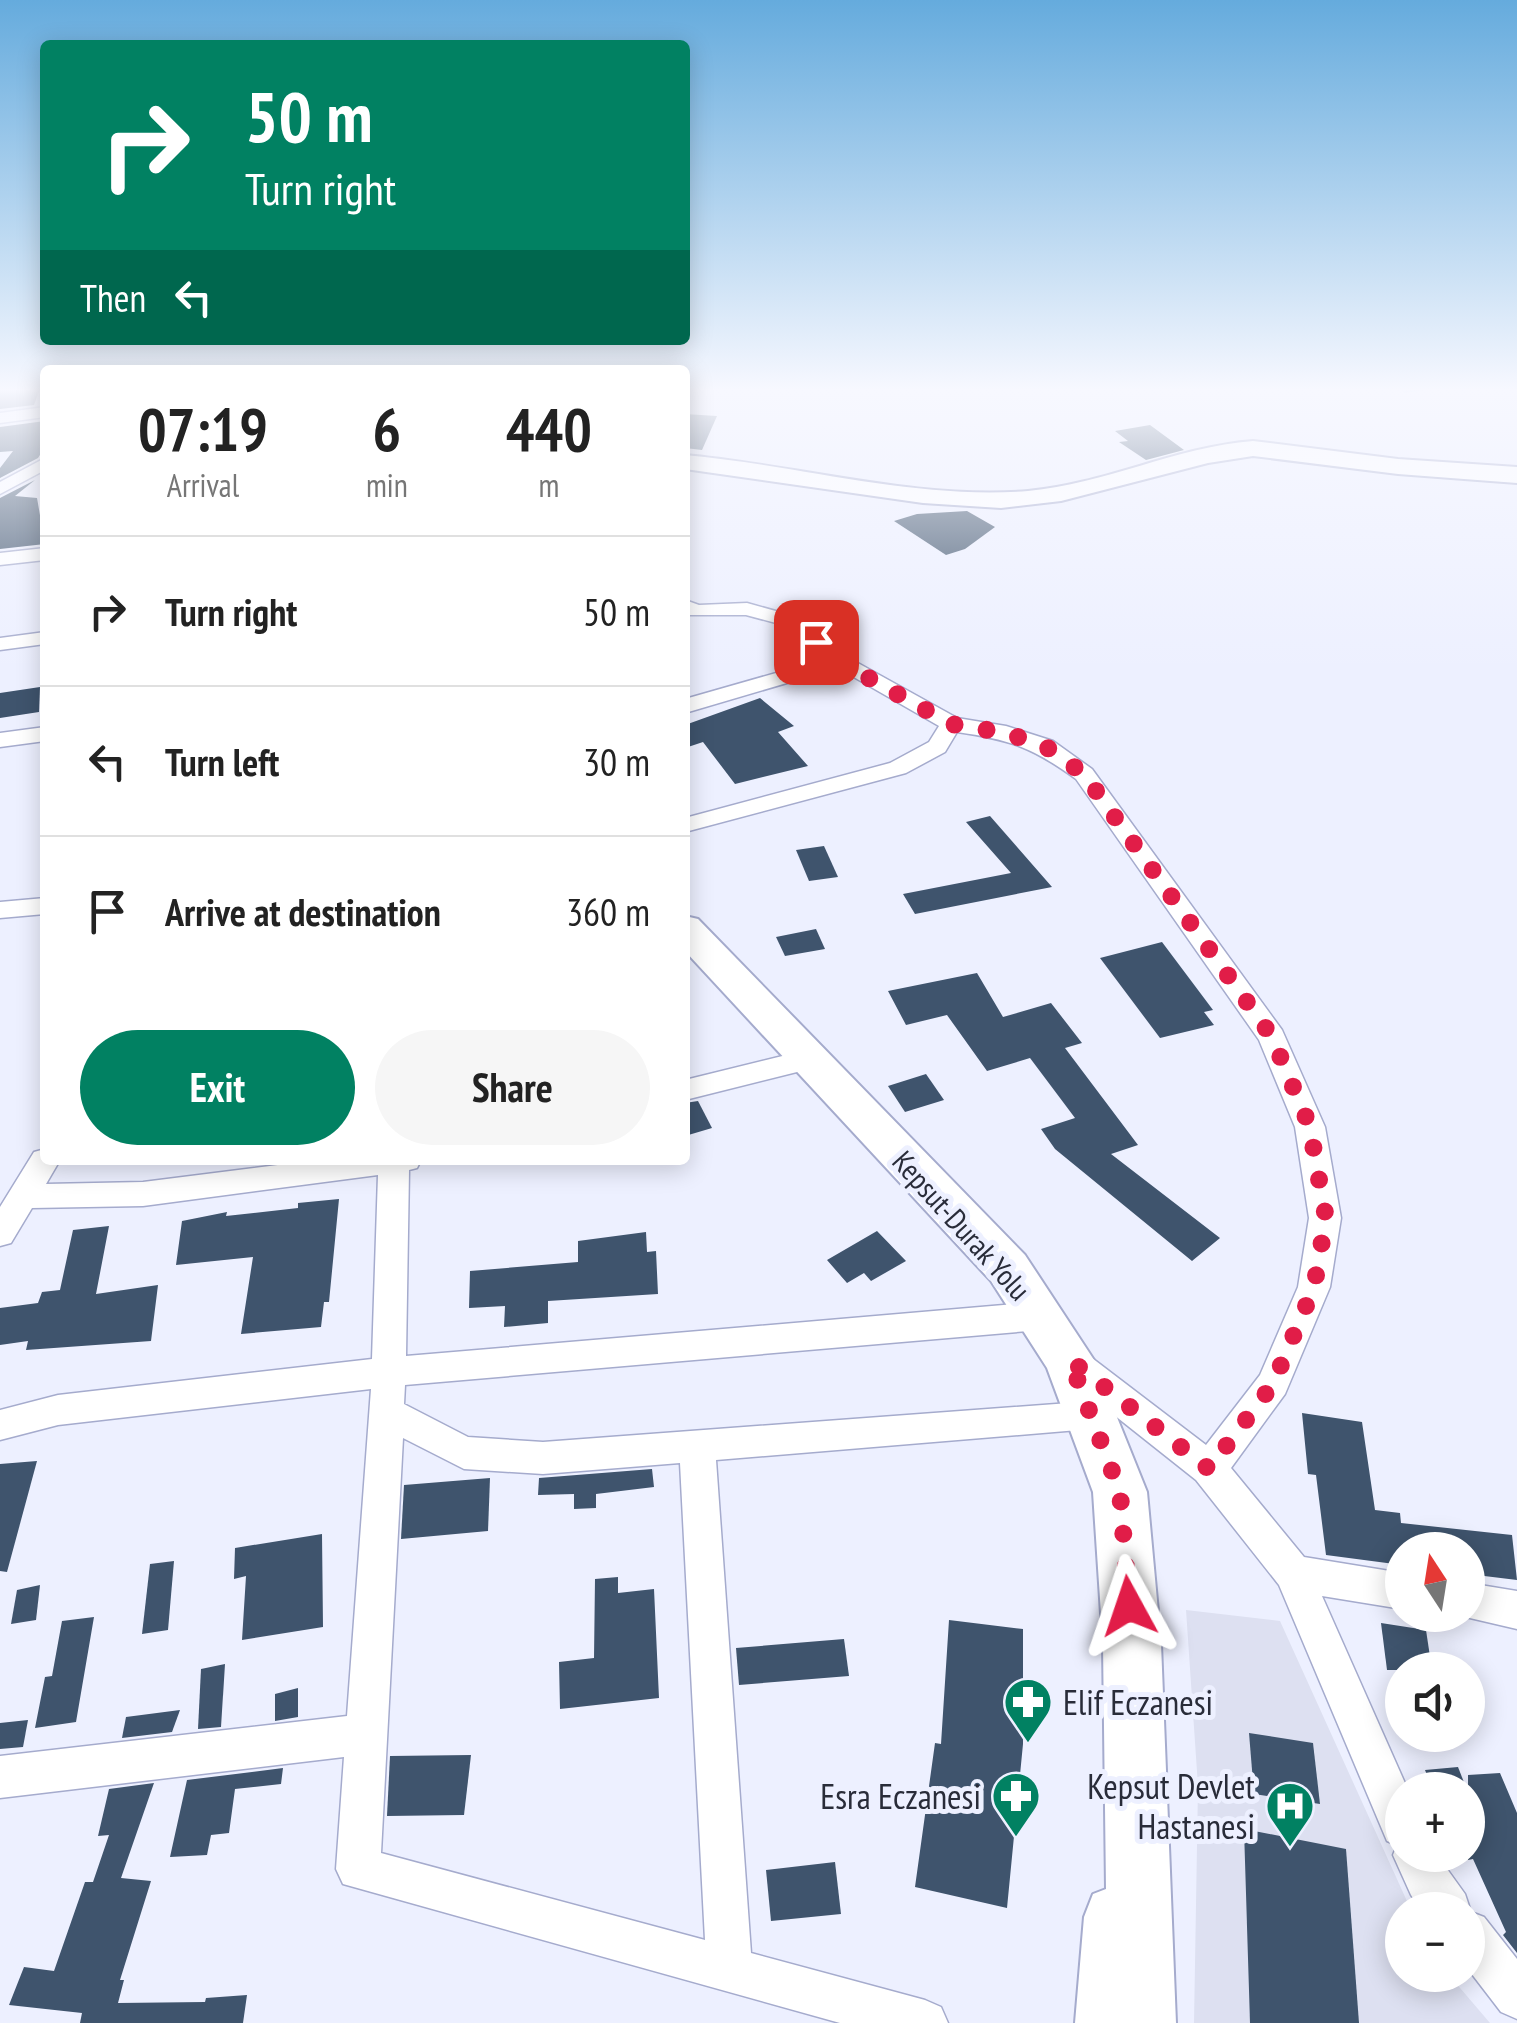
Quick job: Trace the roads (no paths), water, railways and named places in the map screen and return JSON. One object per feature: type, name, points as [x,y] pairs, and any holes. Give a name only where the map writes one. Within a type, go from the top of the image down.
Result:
[{"type":"street","points":[[2,487],[30,482]]},
{"type":"street","points":[[867,482],[997,500],[1044,499],[1102,482]]},
{"type":"street","points":[[0,559],[40,555]]},
{"type":"street","points":[[690,612],[747,609],[794,622],[840,662],[951,724],[1006,733],[1045,746],[1084,774],[1272,1037],[1310,1127],[1326,1218],[1314,1287],[1273,1384],[1209,1469]]},
{"type":"street","points":[[0,644],[40,639]]},
{"type":"street","points":[[690,705],[840,662]]},
{"type":"street","points":[[690,823],[898,768],[937,747],[951,724]]},
{"type":"street","points":[[0,740],[40,735]]},
{"type":"street","points":[[0,910],[40,906]]},
{"type":"street","name":"Kepsut-Durak Yolu","points":[[690,933],[1008,1268],[1070,1360],[1120,1492],[1132,1644],[1142,2023]]},
{"type":"street","points":[[690,1089],[807,1060]]},
{"type":"street","points":[[2,1229],[42,1165]]},
{"type":"street","points":[[26,1196],[143,1194],[367,1165]]},
{"type":"street","points":[[398,1165],[388,1392],[358,1869],[926,2023]]},
{"type":"street","points":[[0,1425],[58,1410],[388,1392],[1040,1316]]},
{"type":"street","points":[[1070,1360],[1209,1469],[1293,1573],[1385,1787]]},
{"type":"street","points":[[388,1392],[464,1454],[543,1458],[1090,1414]]},
{"type":"street","points":[[697,1448],[730,1970]]},
{"type":"street","points":[[1293,1573],[1385,1588]]},
{"type":"street","points":[[1485,1605],[1517,1610]]},
{"type":"street","name":"Kepsut-Durak Yolu","points":[[1110,2023],[1132,1644]]},
{"type":"street","points":[[0,1777],[366,1734]]},
{"type":"street","points":[[1485,1955],[1517,1996]]},
{"type":"place","name":"Elif Eczanesi","points":[[1028,1744]]},
{"type":"place","name":"Esra Eczanesi","points":[[1016,1838]]},
{"type":"place","name":"Kepsut Devlet Hastanesi","points":[[1290,1848]]}]
